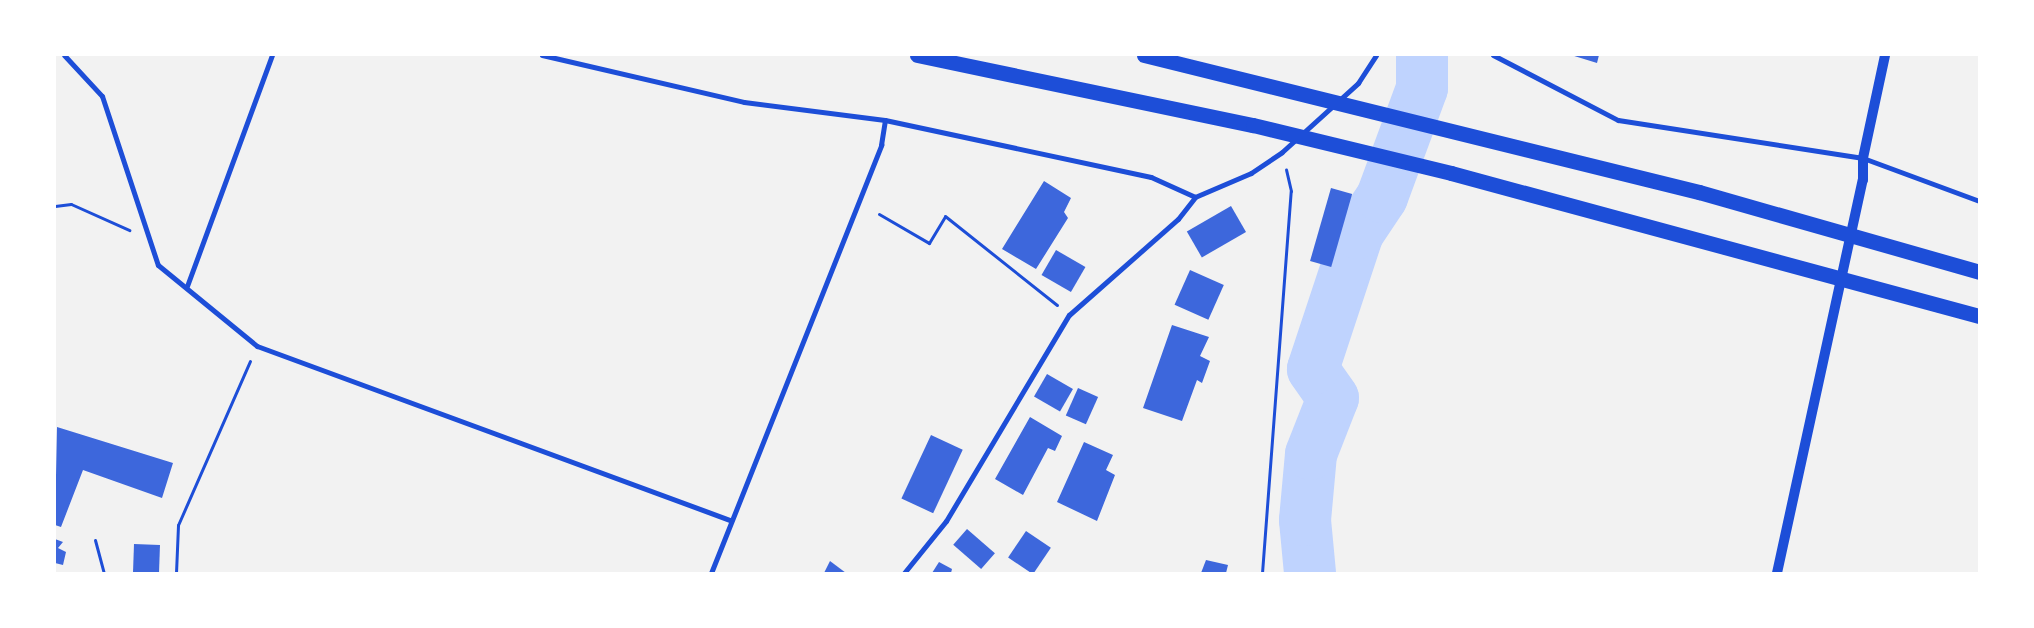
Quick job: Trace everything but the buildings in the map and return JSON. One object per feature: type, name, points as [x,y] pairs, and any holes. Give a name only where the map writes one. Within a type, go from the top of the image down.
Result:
[{"type":"highway","points":[[917,55],[1253,125],[1452,173],[1979,316]]},
{"type":"highway","points":[[1144,55],[1268,82],[1699,192],[1979,272]]},
{"type":"main road","points":[[1777,573],[1863,180],[1863,158],[1885,55]]},
{"type":"street","points":[[64,55],[102,96],[158,265],[187,286],[257,346],[730,520]]},
{"type":"street","points":[[187,286],[272,55]]},
{"type":"street","points":[[542,55],[744,102],[885,120],[1151,178],[1195,197]]},
{"type":"street","points":[[904,573],[946,521],[1069,314],[1178,219],[1195,197],[1251,173],[1282,152],[1358,82],[1369,58],[1376,55]]},
{"type":"street","points":[[1493,55],[1618,120],[1863,158],[1979,201]]},
{"type":"street","points":[[711,573],[730,520],[881,145],[885,120]]},
{"type":"path","points":[[1262,573],[1291,191],[1282,152]]},
{"type":"path","points":[[55,206],[71,204],[150,241]]},
{"type":"path","points":[[879,214],[930,243],[945,216],[1069,314]]},
{"type":"path","points":[[176,573],[178,526],[257,346]]},
{"type":"path","points":[[95,540],[104,573]]},
{"type":"waterway","points":[[1310,573],[1305,520],[1311,454],[1333,398],[1313,369],[1358,233],[1382,197],[1422,88],[1422,55]]}]
